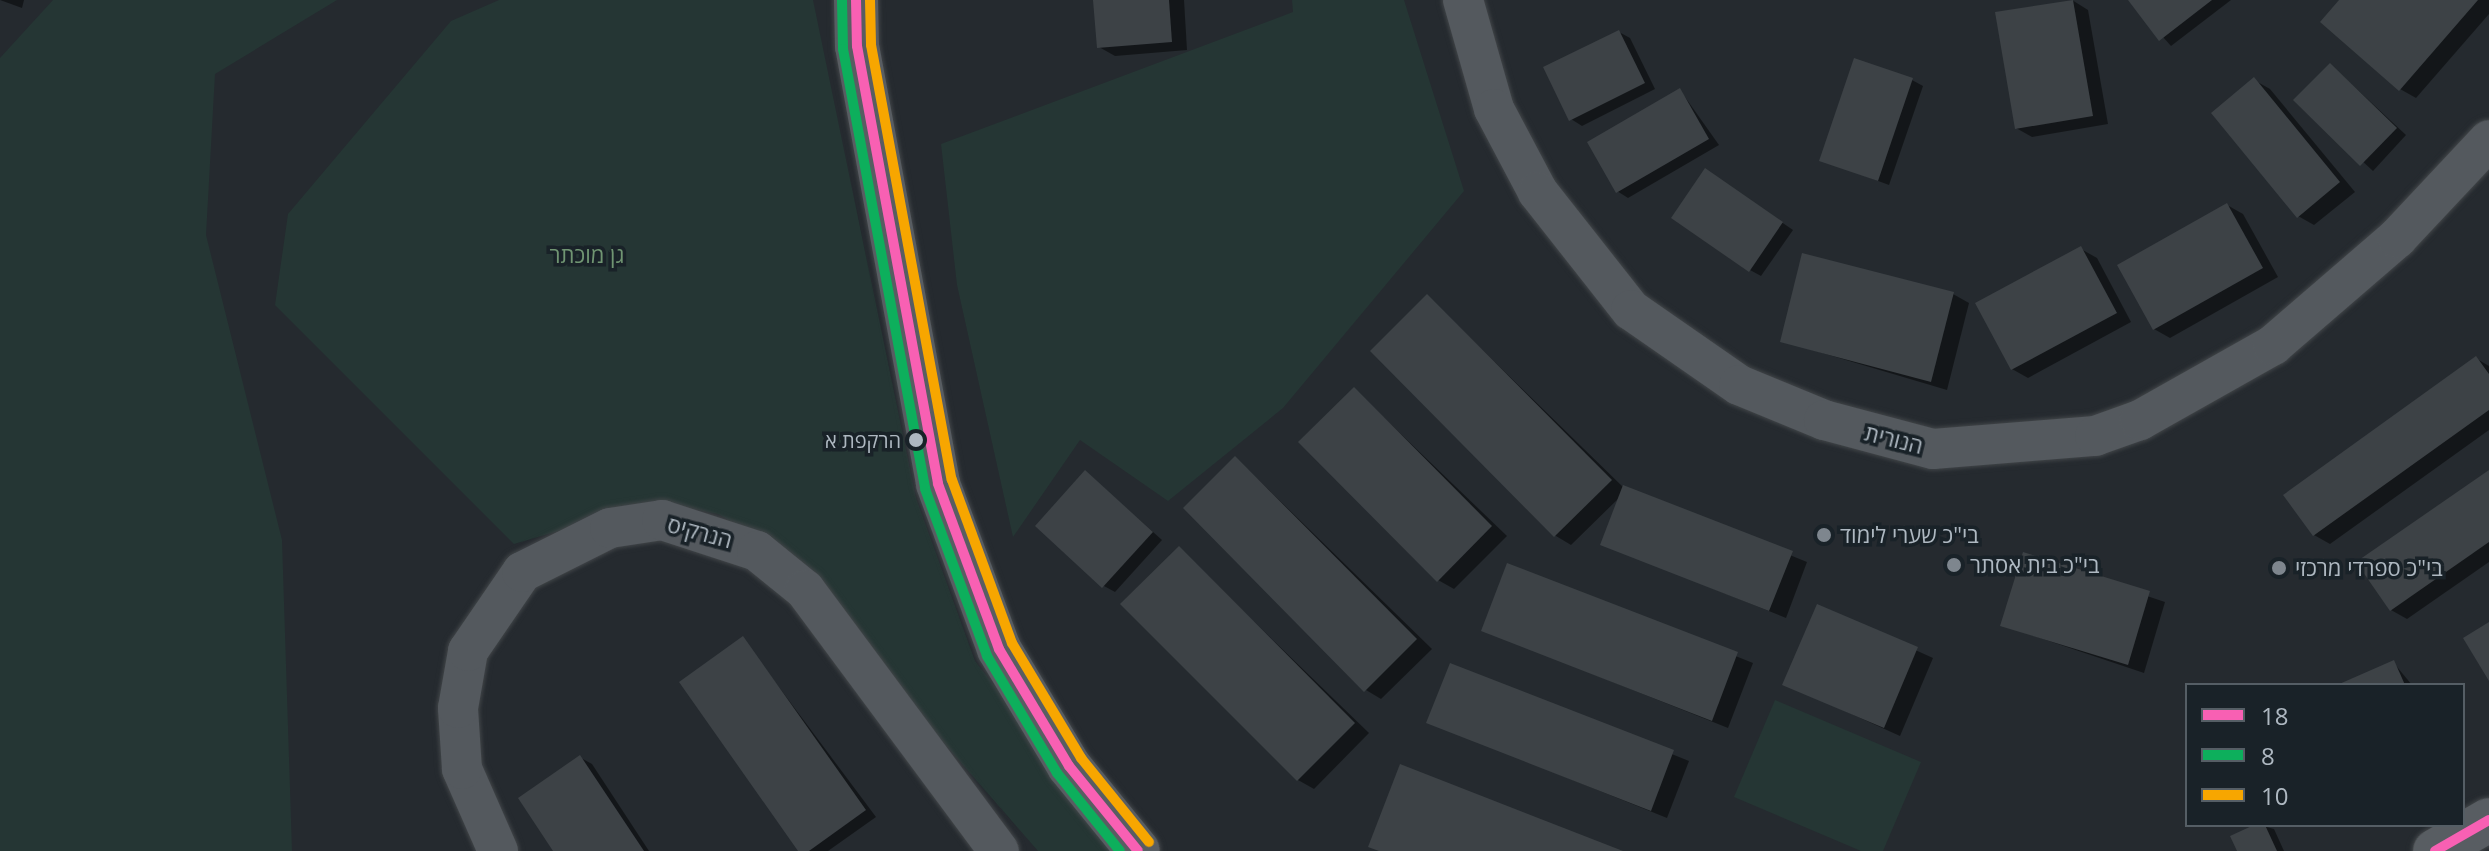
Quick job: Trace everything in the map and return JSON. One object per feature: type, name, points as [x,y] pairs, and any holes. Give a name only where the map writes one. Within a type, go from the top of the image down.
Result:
[{"type":"street","points":[[856,0],[857,46],[938,484],[999,649],[1069,766],[1138,851]]},
{"type":"street","name":"הנורית","points":[[1463,0],[1494,109],[1538,192],[1631,310],[1739,385],[1824,420],[1933,449],[2095,436],[2140,420],[2273,345],[2397,238],[2489,140]]},
{"type":"street","name":"הנרקיס","points":[[498,851],[462,769],[458,708],[468,651],[522,572],[610,528],[662,520],[757,551],[805,590],[999,851]]},
{"type":"street","points":[[2435,851],[2489,820]]},
{"type":"green space","points":[[53,0],[337,0],[215,74],[206,235],[282,540],[292,851],[0,851],[0,58]]},
{"type":"green space","name":"גן מוכתר","points":[[499,0],[813,0],[916,498],[975,661],[1124,851],[1038,851],[770,544],[718,514],[657,502],[514,544],[275,305],[288,214],[451,21]]},
{"type":"green space","points":[[1292,0],[1404,0],[1464,191],[1283,408],[1168,501],[1080,440],[1013,537],[957,285],[941,144],[1293,12]]},
{"type":"green space","points":[[1775,700],[1921,762],[1883,851],[1861,851],[1734,797]]},
{"type":"building","points":[[1093,0],[1169,0],[1172,42],[1097,48]]},
{"type":"building","points":[[2073,0],[2093,116],[2015,129],[1995,12]]},
{"type":"building","points":[[2128,0],[2212,0],[2159,41]]},
{"type":"building","points":[[2339,0],[2478,0],[2399,91],[2320,22]]},
{"type":"building","points":[[1619,30],[1645,83],[1569,121],[1543,67]]},
{"type":"building","points":[[1854,58],[1913,78],[1878,181],[1819,161]]},
{"type":"building","points":[[2330,63],[2397,128],[2360,166],[2293,100]]},
{"type":"building","points":[[2254,77],[2340,182],[2297,218],[2211,113]]},
{"type":"building","points":[[1680,88],[1709,139],[1616,193],[1587,142]]},
{"type":"building","points":[[1705,168],[1783,222],[1749,272],[1671,218]]},
{"type":"building","points":[[2227,203],[2263,268],[2153,330],[2117,265]]},
{"type":"building","points":[[2081,246],[2117,313],[2011,370],[1975,303]]},
{"type":"building","points":[[1802,253],[1954,292],[1931,382],[1780,342]]},
{"type":"building","points":[[1427,294],[1612,480],[1554,537],[1370,351]]},
{"type":"building","points":[[2476,356],[2489,374],[2489,410],[2313,536],[2283,495]]},
{"type":"building","points":[[1354,387],[1492,526],[1437,582],[1298,442]]},
{"type":"building","points":[[1235,456],[1417,639],[1364,692],[1183,508]]},
{"type":"building","points":[[1085,470],[1153,532],[1102,588],[1035,526]]},
{"type":"building","points":[[2489,470],[2489,542],[2390,611],[2356,562]]},
{"type":"building","points":[[1623,485],[1793,551],[1769,611],[1600,545]]},
{"type":"building","points":[[1179,546],[1355,723],[1297,781],[1120,604]]},
{"type":"building","points":[[2023,552],[2150,591],[2128,665],[2000,626]]},
{"type":"building","points":[[1507,563],[1738,652],[1712,721],[1481,631]]},
{"type":"building","points":[[1817,604],[1918,647],[1884,728],[1782,685]]},
{"type":"building","points":[[2489,622],[2489,681],[2463,638]]},
{"type":"building","points":[[743,636],[866,810],[809,851],[798,851],[679,682]]},
{"type":"building","points":[[2394,660],[2404,683],[2342,683]]},
{"type":"building","points":[[1450,663],[1674,750],[1651,811],[1426,723]]},
{"type":"building","points":[[580,755],[644,851],[553,851],[518,798]]},
{"type":"building","points":[[1400,764],[1623,851],[1379,851],[1368,847]]},
{"type":"building","points":[[2250,827],[2266,827],[2277,851],[2237,851],[2230,836]]},
{"type":"transit line","name":"8","points":[[842,0],[843,49],[925,489],[987,656],[1057,773],[1120,851]]},
{"type":"transit line","name":"18","points":[[856,0],[857,46],[938,484],[999,649],[1069,766],[1138,851]]},
{"type":"transit line","name":"10","points":[[870,0],[871,45],[952,480],[1012,643],[1081,758],[1149,842]]},
{"type":"transit line","name":"18","points":[[2435,851],[2489,820]]},
{"type":"place","name":"הרקפת א","points":[[916,440]]},
{"type":"place","name":"בי\"כ שערי לימוד","points":[[1824,535]]},
{"type":"place","name":"בי\"כ בית אסתר","points":[[1954,565]]},
{"type":"place","name":"בי\"כ ספרדי מרכזי","points":[[2279,568]]}]
